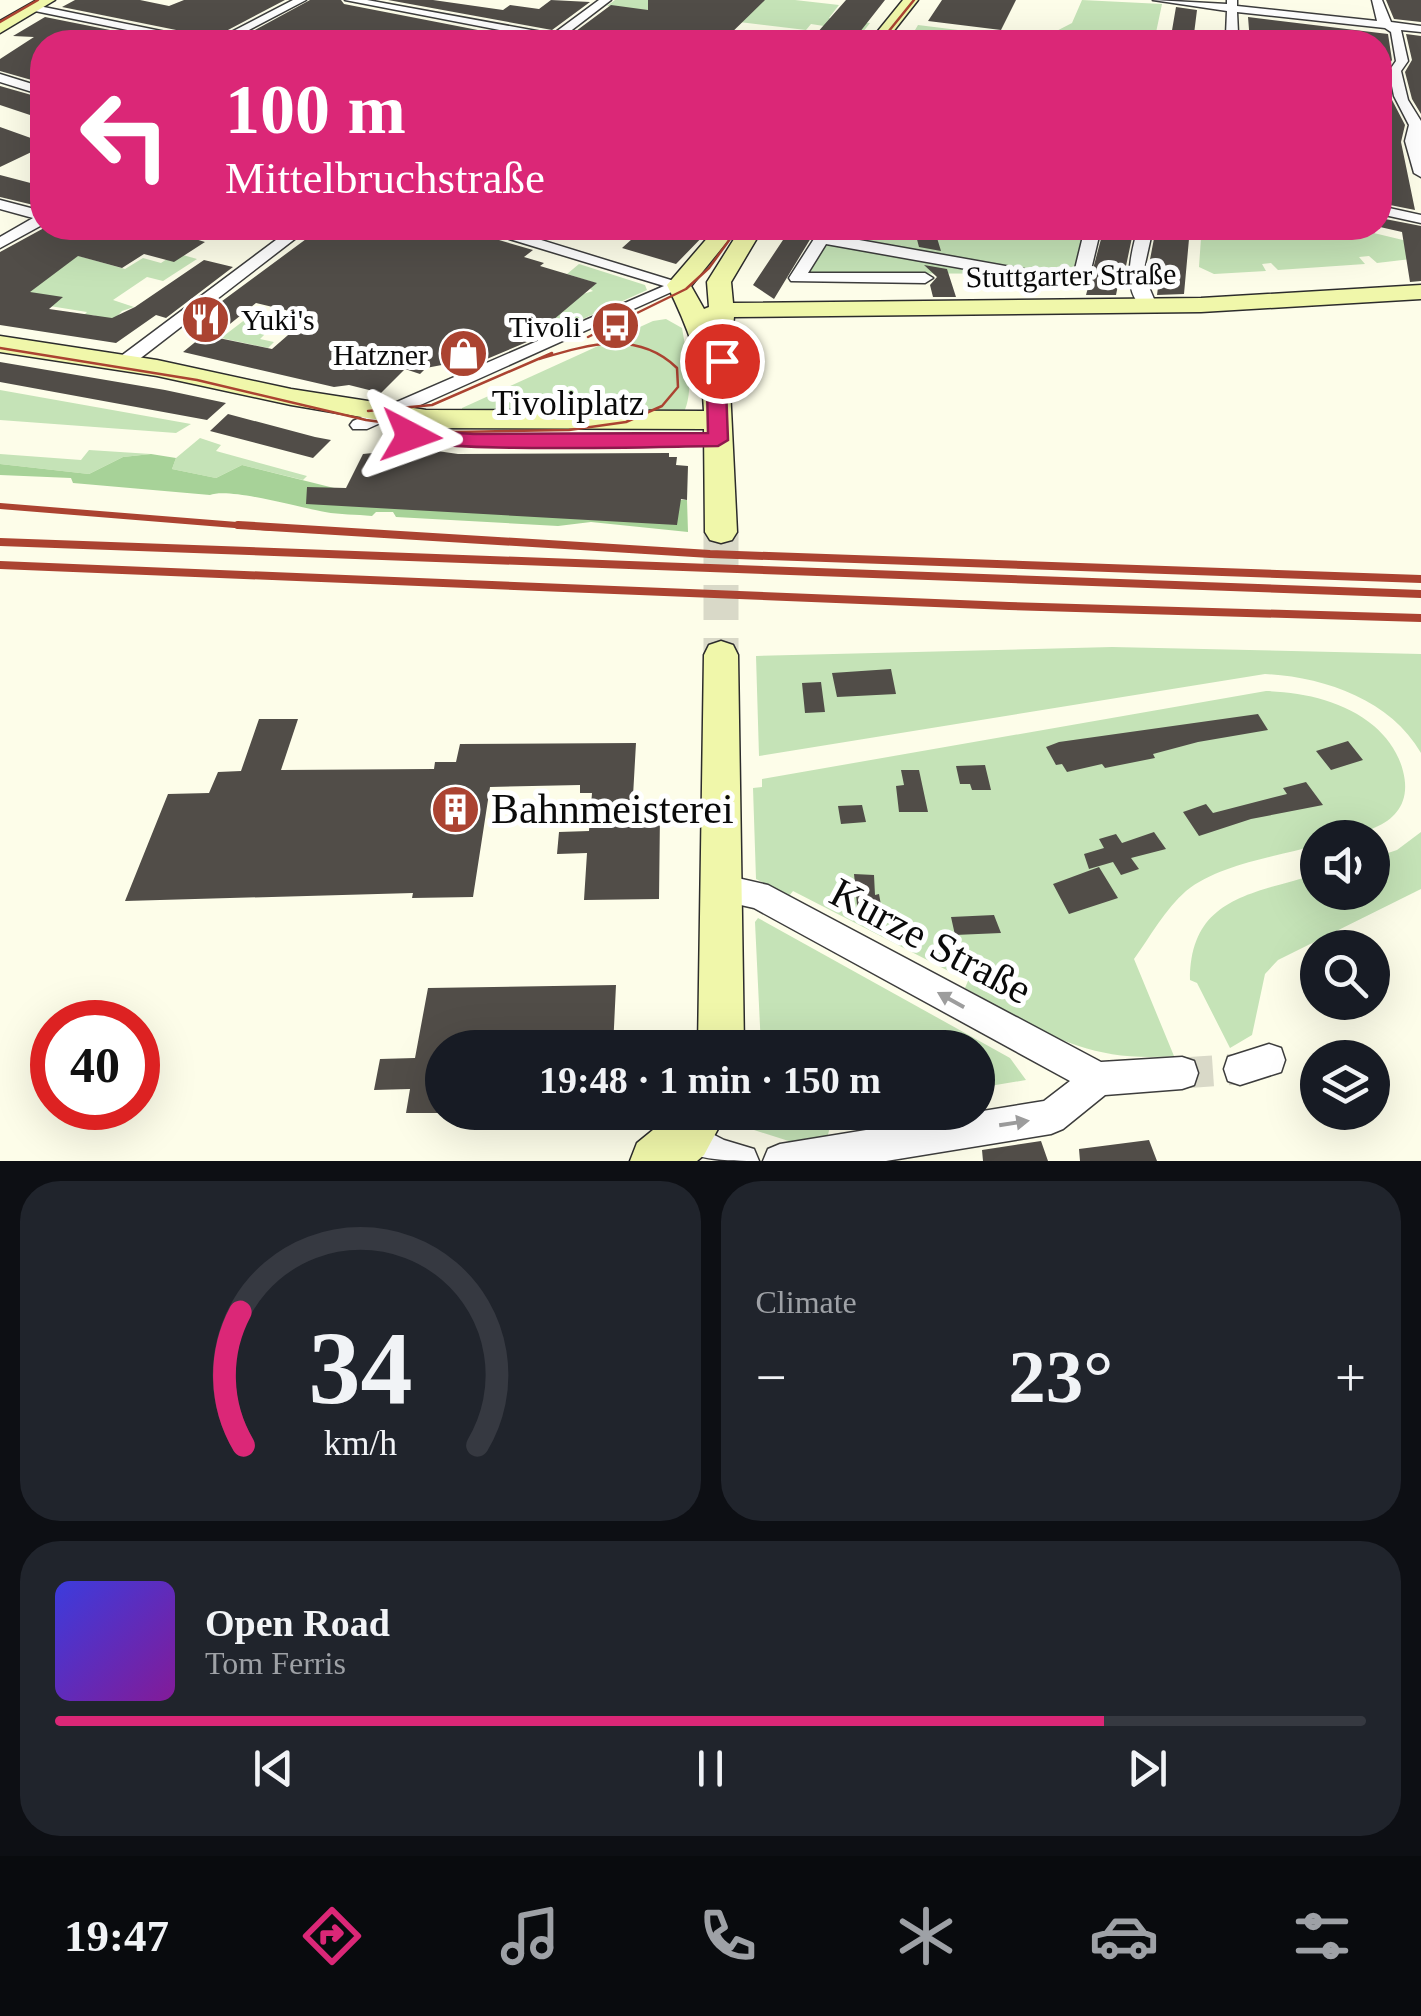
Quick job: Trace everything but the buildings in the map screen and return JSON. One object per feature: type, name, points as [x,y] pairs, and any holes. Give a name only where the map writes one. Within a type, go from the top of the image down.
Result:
[{"type":"main road","points":[[886,30],[910,0]]},
{"type":"main road","points":[[0,12],[35,3]]},
{"type":"main road","points":[[0,28],[35,3]]},
{"type":"main road","points":[[709,316],[679,285],[717,240]]},
{"type":"main road","points":[[721,532],[717,388],[709,316],[719,282],[745,240]]},
{"type":"main road","name":"Stuttgarter Straße","points":[[709,316],[1148,306],[1421,292]]},
{"type":"main road","points":[[0,344],[122,363],[275,394]]},
{"type":"main road","name":"Tivoliplatz","points":[[275,394],[473,422],[718,430]]},
{"type":"main road","name":"Tivoliplatz","points":[[275,394],[360,425],[441,439],[718,430]]},
{"type":"main road","points":[[721,655],[721,1030]]},
{"type":"street","points":[[242,30],[301,0]]},
{"type":"street","points":[[350,0],[502,30]]},
{"type":"street","points":[[566,30],[606,0]]},
{"type":"street","points":[[1158,0],[1232,4],[1421,29]]},
{"type":"street","points":[[1378,0],[1382,21],[1396,31],[1402,61],[1395,71],[1402,102],[1416,118],[1418,130],[1412,141],[1421,174]]},
{"type":"street","points":[[35,3],[149,30]]},
{"type":"street","points":[[1232,4],[1232,30]]},
{"type":"street","points":[[0,78],[30,88]]},
{"type":"street","points":[[0,204],[30,213]]},
{"type":"street","points":[[1392,213],[1421,219]]},
{"type":"street","points":[[0,243],[30,224]]},
{"type":"street","points":[[122,363],[286,240]]},
{"type":"street","points":[[528,240],[679,285]]},
{"type":"street","points":[[820,240],[796,278],[925,278]]},
{"type":"street","points":[[858,240],[1045,278],[1081,278],[1090,240]]},
{"type":"street","points":[[1142,240],[1135,272],[1148,306]]},
{"type":"street","points":[[360,425],[400,414],[679,285]]},
{"type":"street","name":"Kurze Straße","points":[[720,888],[758,895],[1099,1079]]},
{"type":"street","points":[[780,1161],[1052,1117],[1099,1079],[1182,1073]]},
{"type":"street","points":[[682,1137],[719,1156],[742,1161]]},
{"type":"green space","points":[[615,0],[795,0],[839,5],[829,18],[870,23],[865,30],[811,24],[806,30],[607,6]]},
{"type":"green space","points":[[1082,0],[1162,4],[1157,30],[1058,30],[1072,23]]},
{"type":"green space","points":[[918,25],[958,30],[915,30]]},
{"type":"green space","points":[[1392,237],[1407,241],[1411,259],[1377,263],[1369,256],[1359,257],[1365,264],[1278,270],[1271,263],[1262,264],[1266,271],[1214,274],[1199,267],[1201,240]]},
{"type":"green space","points":[[827,240],[1085,240],[1077,271],[1071,274],[809,273]]},
{"type":"green space","points":[[47,247],[125,269],[143,258],[161,263],[176,253],[197,259],[163,281],[147,277],[113,300],[134,307],[122,311],[112,322],[93,315],[82,317],[87,312],[0,298],[0,281]]},
{"type":"green space","points":[[579,264],[645,285],[647,290],[554,332],[544,327],[583,294],[593,291],[590,289],[596,283],[567,274]]},
{"type":"green space","points":[[259,309],[322,327],[294,323],[284,332],[270,329],[260,339],[274,342],[268,348],[221,338]]},
{"type":"green space","points":[[666,319],[682,328],[689,382],[684,412],[462,412],[462,408],[653,321]]},
{"type":"green space","points":[[0,390],[191,424],[176,433],[0,420]]},
{"type":"green space","points":[[200,438],[221,445],[216,451],[307,476],[303,480],[242,465],[216,478],[172,469],[176,458]]},
{"type":"green space","points":[[89,450],[151,454],[123,457],[89,474],[0,464],[0,454],[81,460]]},
{"type":"green space","points":[[151,454],[176,458],[172,469],[216,478],[242,465],[334,488],[687,500],[688,532],[591,522],[558,526],[396,517],[393,512],[376,512],[372,516],[336,514],[233,494],[0,475],[0,464],[89,474],[123,457]]},
{"type":"green space","points":[[1112,647],[1421,654],[1421,753],[1392,718],[1353,694],[1309,680],[1265,674],[759,756],[756,656]]},
{"type":"green space","points":[[1266,691],[1323,700],[1363,717],[1392,746],[1403,771],[1405,789],[1402,804],[1388,820],[1300,820],[1300,850],[1215,874],[1178,898],[1134,959],[1174,1056],[1142,1057],[1088,1049],[1064,1041],[965,988],[968,981],[793,891],[789,896],[756,879],[753,788],[762,787],[762,779]]},
{"type":"green space","points":[[1421,832],[1421,889],[1390,904],[1390,852]]},
{"type":"green space","points":[[1300,879],[1300,910],[1379,910],[1338,930],[1300,930],[1300,949],[1278,960],[1265,974],[1252,1035],[1230,1048],[1197,983],[1190,980],[1193,952],[1213,915],[1249,894]]},
{"type":"green space","points":[[758,918],[960,1030],[760,1030],[755,922]]},
{"type":"green space","points":[[995,1050],[1010,1058],[1026,1080],[995,1085]]},
{"type":"green space","points":[[754,1130],[829,1130],[827,1138],[795,1143]]},
{"type":"tunnel","points":[[721,532],[721,655]]},
{"type":"tunnel","points":[[1182,1073],[1240,1069]]},
{"type":"tram line","points":[[0,22],[38,0]]},
{"type":"tram line","points":[[890,30],[914,0]]},
{"type":"tram line","points":[[588,337],[686,289],[709,268],[729,240]]},
{"type":"tram line","points":[[0,348],[197,380],[366,420],[455,432],[569,430],[626,422],[662,406],[678,387],[677,368],[662,356],[628,344],[593,345],[539,359]]},
{"type":"tram line","points":[[368,411],[432,405],[552,353]]},
{"type":"railway","points":[[0,506],[273,528]]},
{"type":"railway","points":[[238,525],[710,554],[1421,579]]},
{"type":"railway","points":[[0,542],[1421,594]]},
{"type":"railway","points":[[0,565],[1009,606],[1421,618]]},
{"type":"place","name":"Yuki's","points":[[206,319]]},
{"type":"place","name":"Tivoli","points":[[616,326]]},
{"type":"place","name":"Hatzner","points":[[463,354]]},
{"type":"place","name":"Bahnmeisterei","points":[[456,809]]},
{"type":"route","points":[[411,436],[474,440],[718,440],[717,388],[722,361]]}]
